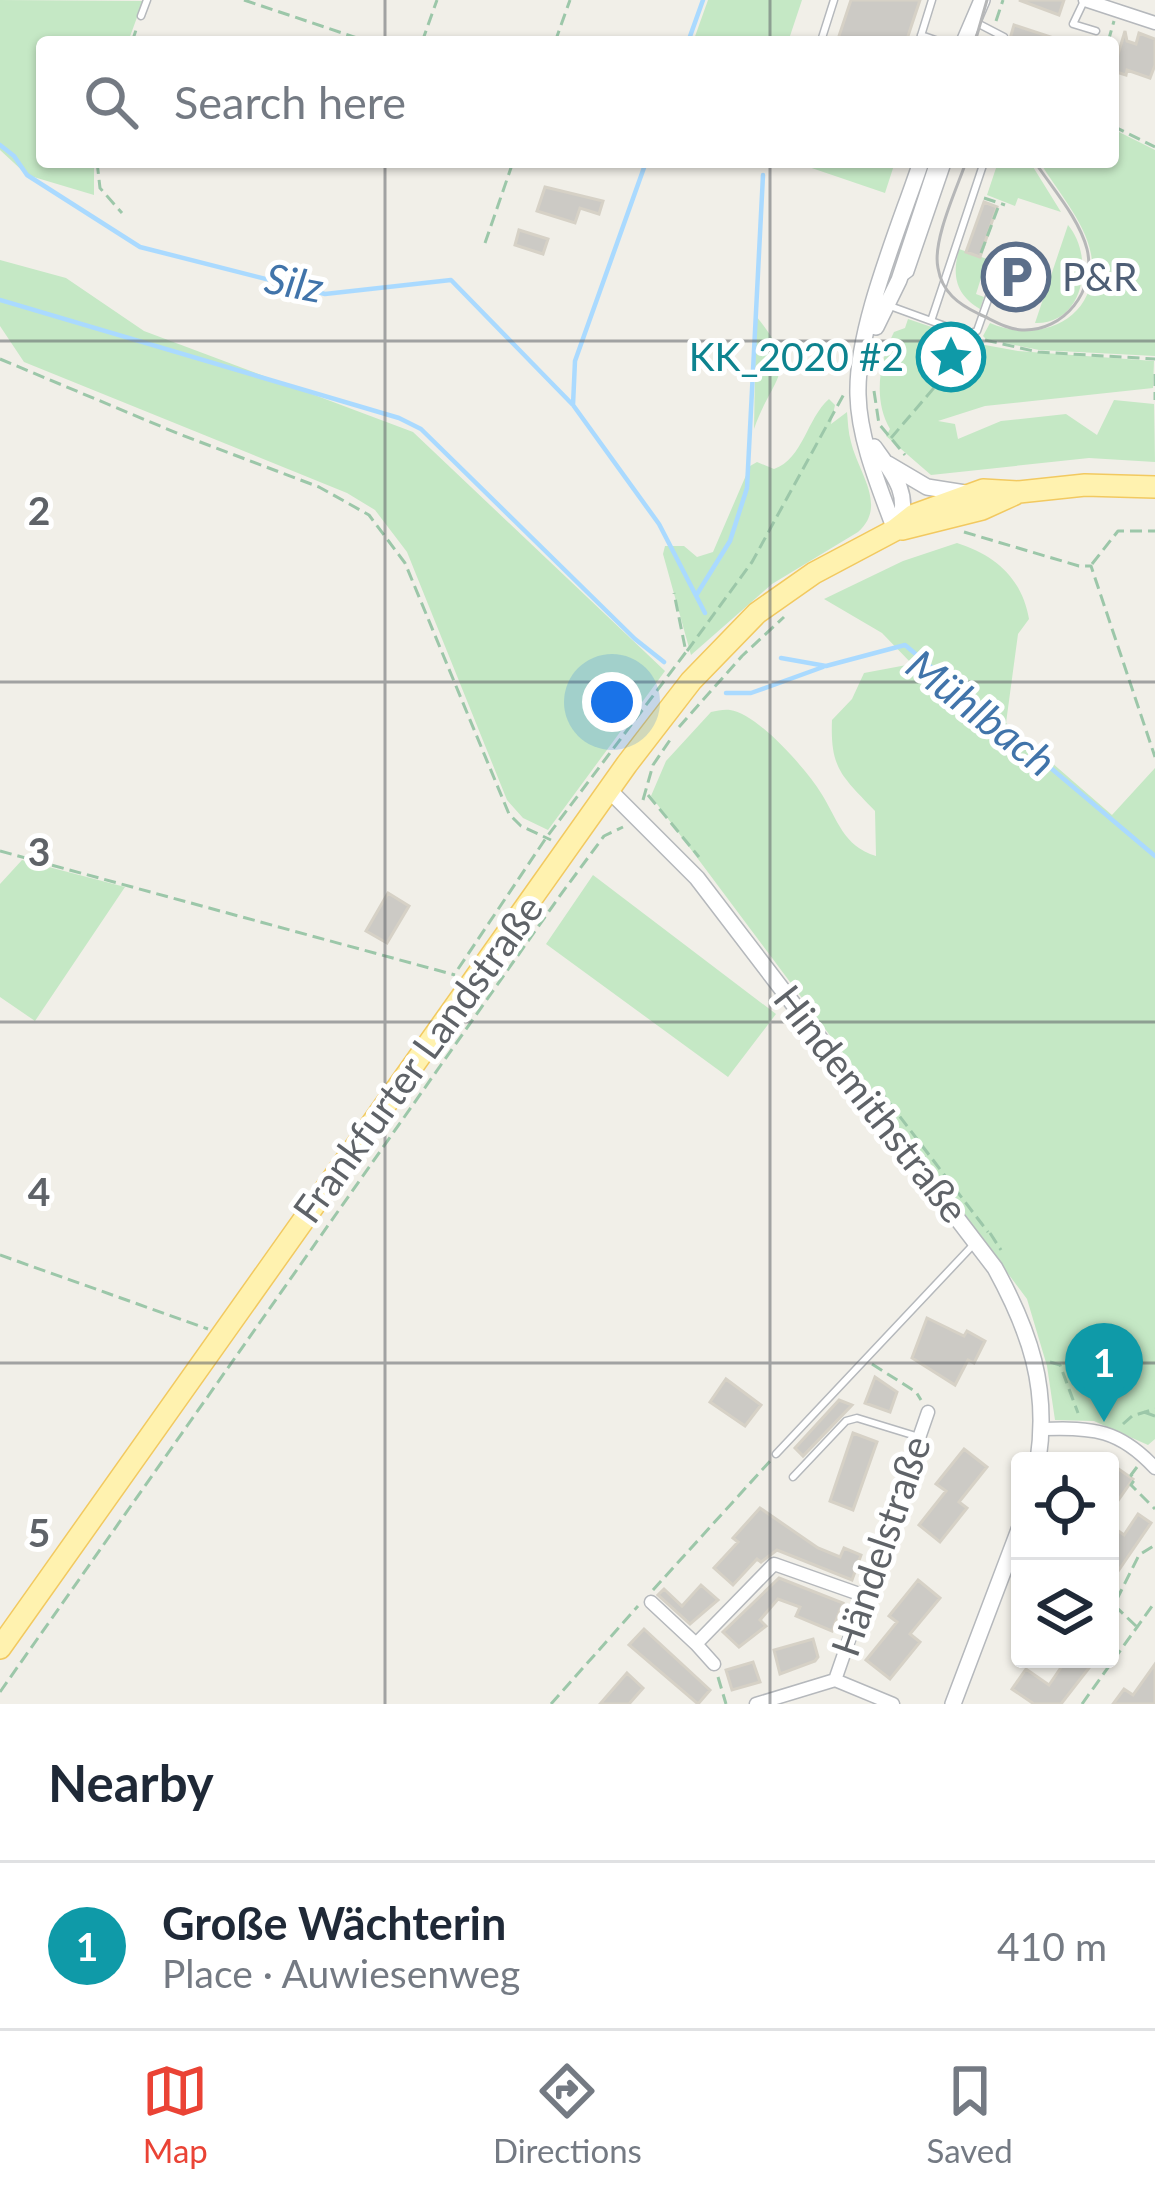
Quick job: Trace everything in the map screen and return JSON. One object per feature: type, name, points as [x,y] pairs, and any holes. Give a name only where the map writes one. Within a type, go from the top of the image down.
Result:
[{"type":"main road","points":[[896,530],[914,515],[983,490],[1018,493],[1085,485],[1155,487]]},
{"type":"main road","points":[[896,530],[919,528],[1018,493]]},
{"type":"main road","name":"Frankfurter Landstraße","points":[[0,1648],[609,790],[691,682],[757,613],[833,561],[896,530]]},
{"type":"street","points":[[969,36],[982,0]]},
{"type":"street","points":[[1084,0],[1155,23]]},
{"type":"street","points":[[896,530],[859,406],[881,302],[919,168]]},
{"type":"street","points":[[881,302],[899,280],[936,168]]},
{"type":"street","points":[[867,436],[904,496],[896,530]]},
{"type":"street","points":[[885,463],[926,487],[968,493]]},
{"type":"street","name":"Hindemithstraße","points":[[609,790],[697,878],[976,1241],[1020,1313],[1036,1357],[1043,1429],[1039,1452]]},
{"type":"street","name":"Händelstraße","points":[[835,1680],[928,1412]]},
{"type":"street","points":[[1043,1429],[1091,1429],[1116,1436],[1136,1447],[1155,1468]]},
{"type":"street","points":[[952,1704],[1011,1550]]},
{"type":"street","points":[[697,1643],[774,1564],[862,1595]]},
{"type":"street","points":[[651,1602],[714,1664]]},
{"type":"street","name":"Händelstraße","points":[[756,1704],[835,1680],[893,1704]]},
{"type":"lane","points":[[141,16],[147,0]]},
{"type":"lane","points":[[822,36],[834,0]]},
{"type":"lane","points":[[921,36],[932,0]]},
{"type":"lane","points":[[1084,0],[1073,24],[1096,31]]},
{"type":"lane","points":[[974,20],[1002,36]]},
{"type":"lane","points":[[899,280],[910,273],[946,168]]},
{"type":"lane","points":[[931,321],[982,168]]},
{"type":"lane","points":[[881,302],[967,334],[976,331],[990,294]]},
{"type":"lane","points":[[776,1454],[976,1241]]},
{"type":"lane","points":[[793,1478],[847,1421],[857,1418],[919,1437]]},
{"type":"path","points":[[244,0],[351,36]]},
{"type":"path","points":[[424,36],[437,0]]},
{"type":"path","points":[[557,36],[570,0]]},
{"type":"path","points":[[1110,36],[1117,12]]},
{"type":"path","points":[[134,36],[141,16]]},
{"type":"path","points":[[1119,129],[1155,147]]},
{"type":"path","points":[[98,168],[100,188],[122,213]]},
{"type":"path","points":[[485,243],[511,168]]},
{"type":"path","points":[[982,197],[1002,204],[984,254]]},
{"type":"path","points":[[967,334],[1038,352],[1155,359]]},
{"type":"path","points":[[0,358],[319,487],[369,515],[405,563],[508,814],[546,838]]},
{"type":"path","points":[[889,439],[939,382],[948,364]]},
{"type":"path","points":[[1155,374],[1155,400]]},
{"type":"path","points":[[866,379],[880,424],[909,458]]},
{"type":"path","points":[[0,850],[454,975],[546,838],[752,562],[836,412]]},
{"type":"path","points":[[973,522],[950,528],[1091,566]]},
{"type":"path","points":[[1091,566],[1118,531],[1155,531]]},
{"type":"path","points":[[1091,566],[1155,757]]},
{"type":"path","points":[[674,593],[686,652]]},
{"type":"path","points":[[697,855],[647,794],[646,782],[674,734],[742,656],[790,611]]},
{"type":"path","points":[[0,1692],[604,836],[619,832],[634,812]]},
{"type":"path","points":[[0,1255],[222,1334]]},
{"type":"path","points":[[862,1358],[916,1392],[928,1412]]},
{"type":"path","points":[[1118,1432],[1132,1416],[1155,1413]]},
{"type":"path","points":[[551,1704],[776,1454]]},
{"type":"path","points":[[1144,1457],[1131,1475],[1136,1479],[1131,1485],[1155,1509]]},
{"type":"path","points":[[1137,1627],[1114,1605],[1139,1556],[1155,1545]]},
{"type":"path","points":[[1082,1704],[1155,1602]]},
{"type":"path","points":[[714,1664],[726,1704]]},
{"type":"green space","points":[[0,0],[143,1],[130,36],[36,36],[36,168],[94,168],[94,195],[27,175],[0,150]]},
{"type":"green space","points":[[708,0],[802,0],[790,36],[695,36]]},
{"type":"green space","points":[[1119,132],[1155,150],[1155,356],[1039,350],[983,336],[990,323],[1010,329],[1048,327],[1078,309],[1092,276],[1088,242],[1044,168],[1119,168]]},
{"type":"green space","points":[[812,168],[893,168],[885,193]]},
{"type":"green space","points":[[996,168],[1034,168],[1061,212],[1018,198],[1015,206],[987,195]]},
{"type":"green space","points":[[1068,225],[1081,254],[1080,287],[1065,313],[1035,323]]},
{"type":"green space","points":[[959,249],[987,259],[976,294],[984,297],[980,309],[965,297],[958,283]]},
{"type":"green space","points":[[0,260],[66,278],[144,331],[413,432],[665,671],[548,830],[523,818],[507,800],[407,552],[375,510],[347,493],[24,362],[0,326]]},
{"type":"green space","points":[[756,316],[781,362],[754,429]]},
{"type":"green space","points":[[908,319],[1018,351],[1154,361],[1153,388],[985,406],[938,421],[955,424],[958,439],[1001,421],[1066,414],[1097,435],[1114,400],[1154,404],[1155,462],[1089,458],[931,475],[886,436],[890,429],[881,406],[885,356],[894,332],[905,328]]},
{"type":"green space","points":[[829,399],[835,405],[831,424],[847,412],[851,442],[871,500],[867,522],[772,584],[691,655],[663,554],[665,546],[684,546],[697,557],[713,552],[750,466],[757,462],[774,469],[784,464]]},
{"type":"green space","points":[[957,543],[1005,570],[1025,604],[1029,619],[1018,634],[1006,723],[1112,815],[1155,768],[1155,1439],[1148,1445],[1094,1421],[1055,1420],[1047,1366],[1027,1299],[651,796],[666,761],[711,712],[730,710],[754,721],[780,744],[814,783],[849,839],[876,856],[875,811],[840,771],[833,750],[832,720],[852,699],[864,673],[912,664],[882,633],[824,599],[903,561]]},
{"type":"green space","points":[[22,860],[125,887],[35,1021],[0,997],[0,884]]},
{"type":"green space","points":[[593,875],[776,1014],[728,1077],[546,944]]},
{"type":"building","points":[[851,0],[920,0],[908,36],[839,36]]},
{"type":"building","points":[[1019,0],[1064,0],[1059,15]]},
{"type":"building","points":[[1014,25],[1048,36],[1011,36]]},
{"type":"building","points":[[1125,31],[1127,41],[1136,44],[1139,33],[1155,39],[1150,78],[1127,70],[1126,75],[1119,73]]},
{"type":"building","points":[[545,187],[603,201],[599,214],[580,208],[575,223],[537,211]]},
{"type":"building","points":[[984,202],[997,207],[980,257],[966,252]]},
{"type":"building","points":[[519,230],[548,239],[543,254],[515,245]]},
{"type":"building","points":[[388,893],[409,906],[387,943],[366,931]]},
{"type":"building","points":[[927,1318],[985,1341],[955,1385],[912,1358]]},
{"type":"building","points":[[875,1377],[897,1392],[890,1412],[865,1403]]},
{"type":"building","points":[[726,1379],[761,1405],[745,1426],[710,1402]]},
{"type":"building","points":[[839,1400],[852,1405],[803,1456],[795,1448]]},
{"type":"building","points":[[853,1433],[877,1442],[853,1510],[830,1501]]},
{"type":"building","points":[[964,1449],[987,1467],[959,1502],[967,1508],[940,1542],[919,1525],[946,1491],[936,1484]]},
{"type":"building","points":[[1119,1469],[1133,1479],[1119,1499]]},
{"type":"building","points":[[760,1508],[818,1548],[840,1557],[844,1548],[861,1555],[852,1580],[777,1550],[761,1562],[757,1559],[733,1585],[714,1568]]},
{"type":"building","points":[[1138,1514],[1151,1523],[1119,1570],[1119,1531],[1124,1535]]},
{"type":"building","points":[[779,1578],[843,1603],[832,1631],[796,1616],[800,1607],[778,1599],[760,1620],[766,1626],[739,1647],[723,1632]]},
{"type":"building","points":[[918,1580],[940,1598],[910,1634],[920,1642],[890,1679],[866,1660],[897,1622],[889,1616]]},
{"type":"building","points":[[701,1585],[718,1600],[690,1624],[658,1595],[664,1589],[682,1606]]},
{"type":"building","points":[[644,1629],[710,1690],[698,1704],[629,1645]]},
{"type":"building","points":[[813,1639],[815,1661],[780,1674],[774,1650]]},
{"type":"building","points":[[753,1662],[760,1682],[732,1690],[726,1670]]},
{"type":"building","points":[[1155,1664],[1155,1704],[1113,1704],[1124,1689],[1133,1695]]},
{"type":"building","points":[[1061,1668],[1089,1668],[1061,1704],[1034,1704],[1012,1689],[1026,1669],[1049,1685]]},
{"type":"building","points":[[627,1673],[643,1688],[629,1704],[600,1704]]},
{"type":"waterway","points":[[690,36],[703,0]]},
{"type":"waterway","name":"Silz","points":[[0,145],[27,175],[140,247],[325,294],[451,280],[573,405],[659,524],[705,613]]},
{"type":"waterway","points":[[573,405],[575,361],[644,168]]},
{"type":"waterway","points":[[697,594],[730,541],[747,488],[763,175]]},
{"type":"waterway","points":[[0,300],[399,418],[421,429],[664,662]]},
{"type":"waterway","name":"Mühlbach","points":[[781,658],[826,666],[905,645],[1155,856]]},
{"type":"waterway","points":[[726,693],[751,693],[823,667]]},
{"type":"tram line","points":[[977,36],[987,0]]},
{"type":"tram line","points":[[964,168],[939,244],[940,276],[964,306],[1022,330],[1037,329],[1064,316],[1082,293],[1089,264],[1078,226],[1039,168]]},
{"type":"place","name":"P&R","points":[[1016,277]]},
{"type":"place","name":"KK_2020 #2","points":[[951,357]]},
{"type":"place","name":"Große Wächterin","points":[[1104,1422]]}]
